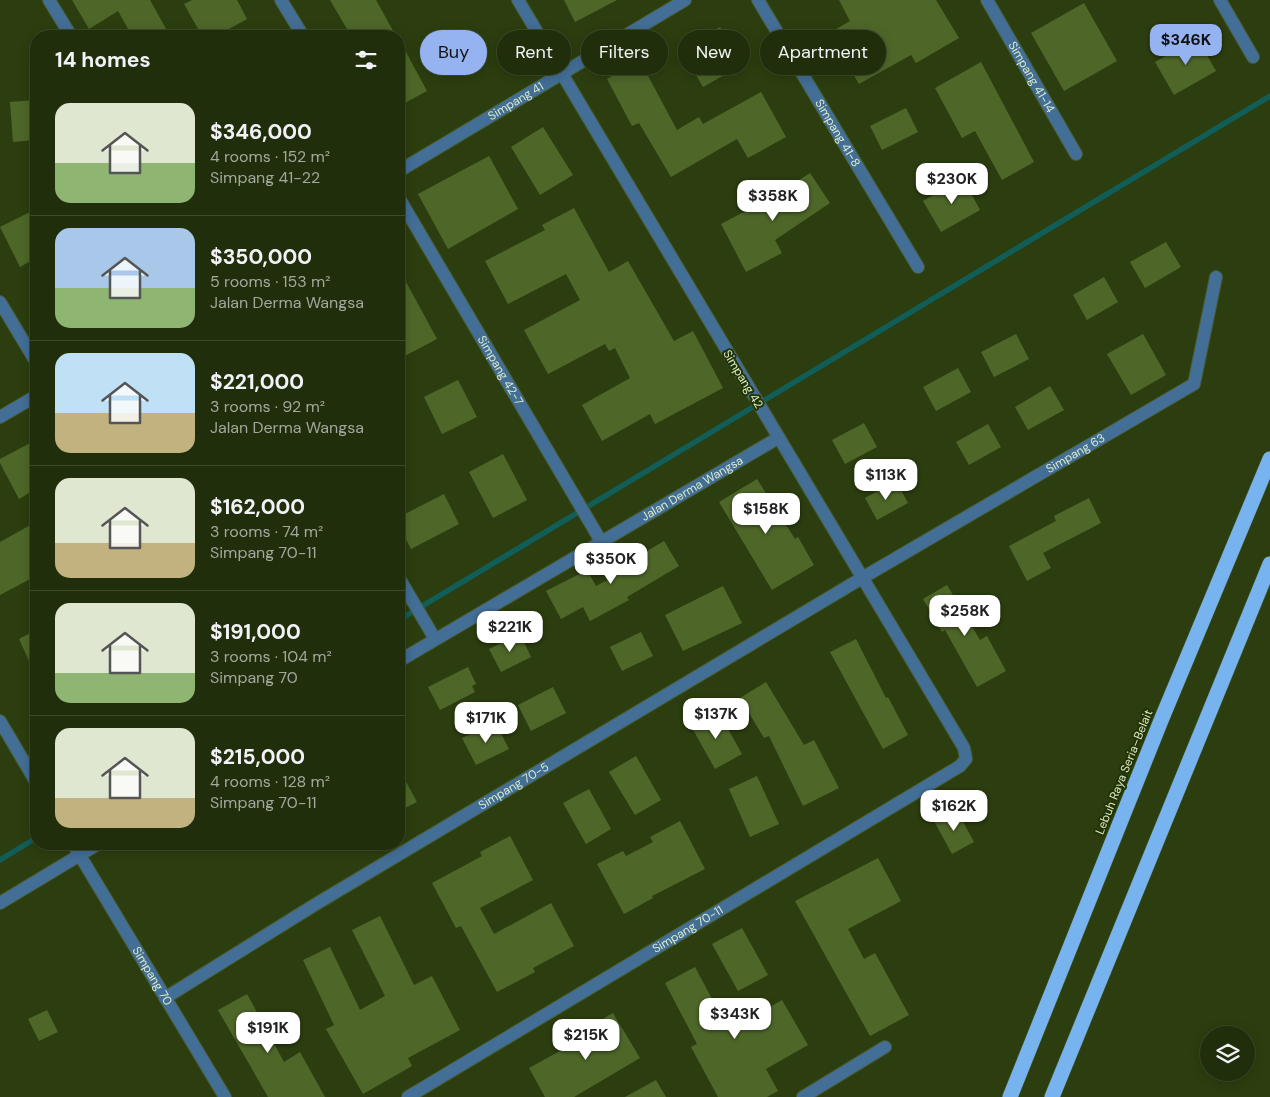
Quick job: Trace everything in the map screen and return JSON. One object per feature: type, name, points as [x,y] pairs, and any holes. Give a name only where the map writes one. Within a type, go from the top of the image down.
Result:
[{"type":"highway","name":"Lebuh Raya Seria–Belait","points":[[1010,1097],[1162,718],[1270,459]]},
{"type":"highway","points":[[1052,1097],[1270,564]]},
{"type":"street","points":[[49,0],[67,30]]},
{"type":"street","points":[[281,0],[299,30]]},
{"type":"street","name":"Simpang 42","points":[[518,0],[536,30]]},
{"type":"street","name":"Simpang 41","points":[[571,69],[685,0]]},
{"type":"street","name":"Simpang 41-8","points":[[758,0],[918,267]]},
{"type":"street","name":"Simpang 41-14","points":[[987,0],[1076,154]]},
{"type":"street","points":[[1220,0],[1253,57]]},
{"type":"street","name":"Simpang 41","points":[[405,167],[561,75]]},
{"type":"street","name":"Simpang 42","points":[[564,75],[964,748],[966,759]]},
{"type":"street","name":"Simpang 42-7","points":[[405,208],[602,543]]},
{"type":"street","name":"Simpang 63","points":[[862,578],[1194,384],[1216,277]]},
{"type":"street","points":[[0,302],[30,352]]},
{"type":"street","points":[[0,417],[30,400]]},
{"type":"street","name":"Jalan Derma Wangsa","points":[[405,657],[778,438]]},
{"type":"street","name":"Simpang 70-5","points":[[165,998],[316,904],[862,578]]},
{"type":"street","points":[[405,588],[435,639]]},
{"type":"street","points":[[0,721],[30,772]]},
{"type":"street","name":"Simpang 70-11","points":[[408,1097],[960,766],[966,759]]},
{"type":"street","points":[[0,903],[75,850]]},
{"type":"street","name":"Simpang 70","points":[[77,850],[225,1097]]},
{"type":"street","points":[[802,1097],[885,1047]]},
{"type":"building","points":[[72,0],[150,0],[167,30],[129,30],[118,11],[89,29]]},
{"type":"building","points":[[192,0],[237,0],[247,19],[227,30],[199,30],[184,4]]},
{"type":"building","points":[[330,0],[376,0],[393,30],[348,30]]},
{"type":"building","points":[[564,0],[617,0],[575,22]]},
{"type":"building","points":[[839,0],[936,0],[959,38],[916,63],[911,55],[886,69],[886,30],[834,30],[850,21]]},
{"type":"building","points":[[1084,3],[1117,61],[1064,91],[1031,33]]},
{"type":"building","points":[[1197,38],[1216,71],[1174,95],[1155,62]]},
{"type":"building","points":[[405,50],[427,91],[405,103]]},
{"type":"building","points":[[981,62],[1034,162],[1002,180],[975,131],[962,138],[935,88]]},
{"type":"building","points":[[614,75],[648,75],[677,130],[699,117],[703,124],[761,92],[786,137],[748,158],[737,139],[671,177],[639,123],[632,126],[607,79]]},
{"type":"building","points":[[696,75],[724,75],[703,87]]},
{"type":"building","points":[[854,75],[875,75],[859,84]]},
{"type":"building","points":[[30,100],[30,141],[13,142],[10,102]]},
{"type":"building","points":[[906,108],[918,132],[882,150],[870,126]]},
{"type":"building","points":[[543,127],[573,175],[540,195],[511,147]]},
{"type":"building","points":[[489,156],[518,209],[448,249],[418,194]]},
{"type":"building","points":[[810,173],[830,203],[775,240],[782,253],[746,272],[721,224],[757,205],[758,207]]},
{"type":"building","points":[[963,178],[980,210],[941,232],[923,201]]},
{"type":"building","points":[[574,208],[609,272],[628,261],[674,341],[693,331],[723,388],[655,424],[650,414],[602,441],[582,405],[630,378],[615,348],[609,351],[605,344],[548,374],[524,330],[580,300],[566,274],[508,304],[485,261],[545,230],[542,225]]},
{"type":"building","points":[[30,212],[30,261],[20,267],[0,227]]},
{"type":"building","points":[[1166,242],[1181,267],[1145,288],[1130,262]]},
{"type":"building","points":[[1104,277],[1118,302],[1087,320],[1073,295]]},
{"type":"building","points":[[405,280],[437,339],[405,356]]},
{"type":"building","points":[[1016,334],[1029,359],[994,377],[981,352]]},
{"type":"building","points":[[1143,334],[1166,375],[1131,395],[1107,354]]},
{"type":"building","points":[[958,368],[971,392],[936,411],[923,387]]},
{"type":"building","points":[[458,380],[477,417],[442,434],[424,397]]},
{"type":"building","points":[[1050,386],[1064,410],[1028,430],[1015,407]]},
{"type":"building","points":[[864,423],[877,447],[845,464],[832,440]]},
{"type":"building","points":[[988,424],[1001,447],[969,465],[956,442]]},
{"type":"building","points":[[30,443],[30,493],[19,499],[0,463],[0,459]]},
{"type":"building","points":[[503,454],[527,500],[493,518],[469,472]]},
{"type":"building","points":[[757,479],[795,539],[798,537],[814,565],[772,590],[719,502]]},
{"type":"building","points":[[896,481],[908,503],[877,520],[865,498]]},
{"type":"building","points":[[444,494],[459,524],[411,549],[405,538],[405,514]]},
{"type":"building","points":[[1089,498],[1101,523],[1043,553],[1051,568],[1027,581],[1009,546],[1056,521],[1054,516]]},
{"type":"building","points":[[30,525],[30,579],[0,595],[0,542]]},
{"type":"building","points":[[664,541],[679,566],[627,597],[629,600],[590,621],[583,607],[561,619],[546,591],[587,570],[596,586],[636,565],[632,560]]},
{"type":"building","points":[[947,585],[980,640],[987,636],[1006,671],[977,687],[945,630],[942,632],[923,599]]},
{"type":"building","points":[[723,586],[742,623],[683,651],[665,615]]},
{"type":"building","points":[[641,632],[653,656],[622,671],[610,647]]},
{"type":"building","points":[[30,633],[30,663],[19,639]]},
{"type":"building","points":[[520,634],[531,657],[501,672],[489,649]]},
{"type":"building","points":[[856,639],[886,698],[888,697],[908,735],[883,749],[830,652]]},
{"type":"building","points":[[468,667],[476,684],[472,686],[475,692],[440,710],[428,687]]},
{"type":"building","points":[[766,682],[804,745],[814,740],[839,788],[803,806],[769,736],[764,738],[740,698]]},
{"type":"building","points":[[553,687],[566,713],[531,731],[518,705]]},
{"type":"building","points":[[718,711],[742,754],[715,769],[691,726]]},
{"type":"building","points":[[495,722],[509,749],[476,765],[462,738]]},
{"type":"building","points":[[636,756],[661,800],[635,815],[609,772]]},
{"type":"building","points":[[757,776],[779,824],[750,837],[729,789]]},
{"type":"building","points":[[405,780],[417,802],[405,808]]},
{"type":"building","points":[[589,789],[611,829],[586,844],[563,803]]},
{"type":"building","points":[[956,809],[974,842],[952,854],[934,821]]},
{"type":"building","points":[[680,821],[705,869],[652,896],[653,898],[624,914],[597,864],[623,851],[626,856],[653,842],[650,837]]},
{"type":"building","points":[[510,836],[533,880],[480,908],[494,934],[551,903],[574,946],[533,968],[535,972],[497,992],[461,926],[456,928],[432,883],[482,856],[480,852]]},
{"type":"building","points":[[878,858],[901,901],[848,929],[864,959],[875,953],[909,1015],[870,1036],[795,901]]},
{"type":"building","points":[[380,916],[414,985],[432,976],[460,1030],[408,1058],[412,1066],[363,1094],[326,1029],[334,1025],[303,960],[330,947],[360,1010],[385,996],[352,930]]},
{"type":"building","points":[[742,928],[768,975],[738,991],[712,944]]},
{"type":"building","points":[[695,967],[727,1027],[739,1021],[740,1024],[782,1000],[808,1045],[766,1069],[778,1091],[767,1097],[718,1097],[691,1047],[697,1044],[665,983]]},
{"type":"building","points":[[247,994],[284,1062],[300,1052],[325,1097],[268,1097],[218,1010]]},
{"type":"building","points":[[47,1010],[58,1032],[39,1041],[28,1019]]},
{"type":"building","points":[[613,1013],[640,1058],[574,1097],[545,1097],[529,1068],[589,1035],[585,1029]]},
{"type":"building","points":[[656,1080],[666,1097],[625,1097]]},
{"type":"waterway","points":[[405,616],[1270,96]]},
{"type":"waterway","points":[[0,860],[30,842]]}]
